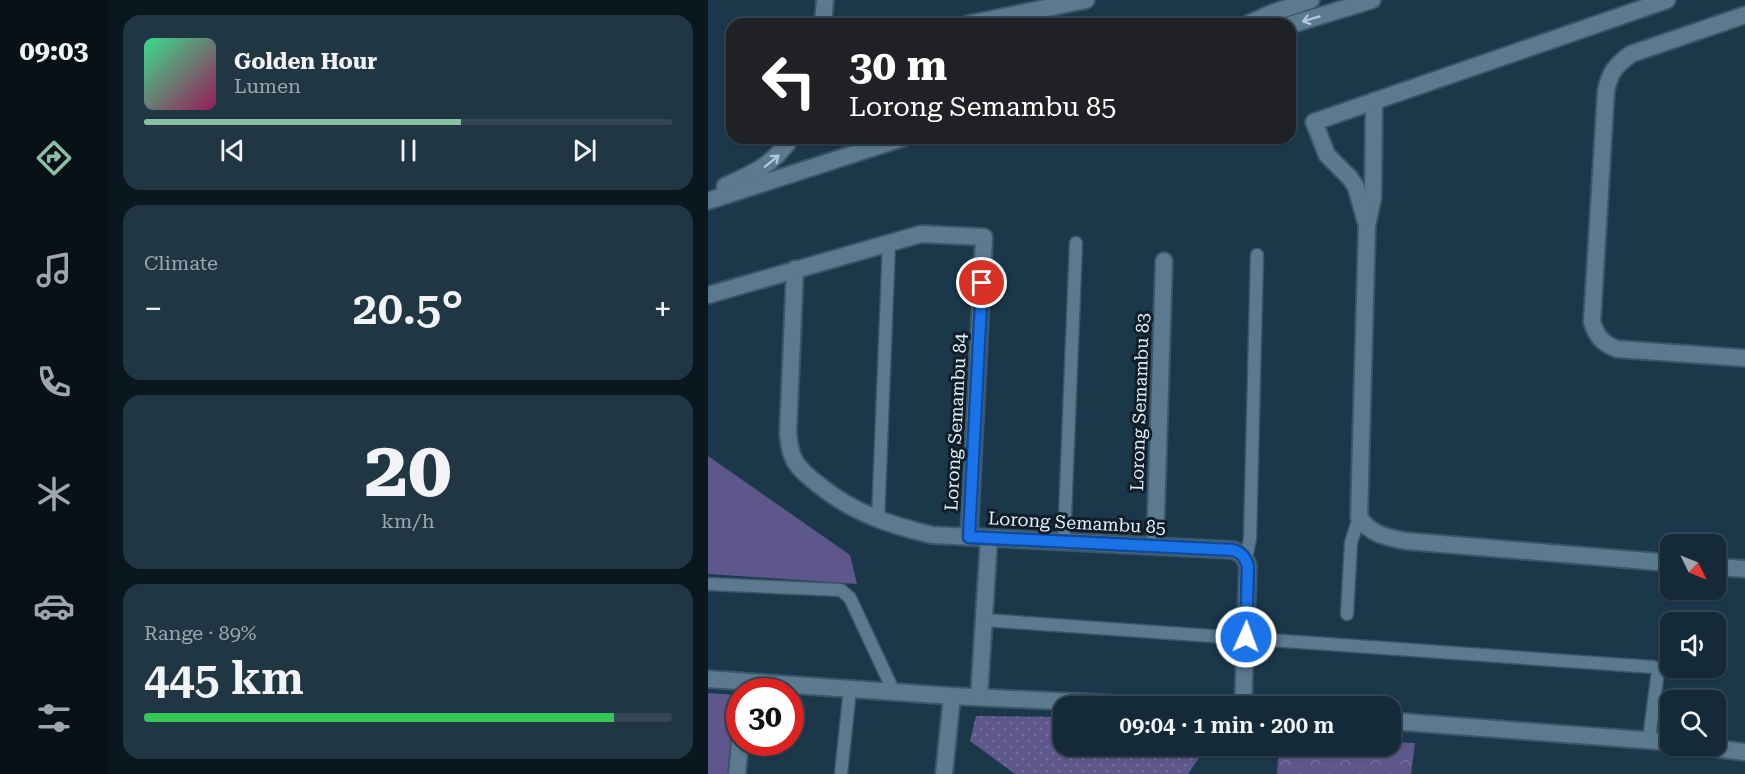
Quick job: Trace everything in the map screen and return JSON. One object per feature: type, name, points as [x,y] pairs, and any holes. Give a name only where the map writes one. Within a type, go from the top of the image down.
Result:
[{"type":"street","points":[[823,18],[825,0]]},
{"type":"street","points":[[1257,18],[1275,6],[1311,0]]},
{"type":"street","points":[[1296,23],[1372,0]]},
{"type":"street","points":[[1367,226],[1356,187],[1327,155],[1314,122],[1667,0]]},
{"type":"street","points":[[997,18],[1081,1]]},
{"type":"street","points":[[1745,15],[1631,54],[1620,62],[1609,76],[1606,92],[1592,322],[1596,336],[1605,344],[1617,349],[1745,358]]},
{"type":"street","points":[[1374,101],[1373,197],[1367,226],[1359,517],[1372,532],[1406,541],[1660,562]]},
{"type":"street","points":[[708,194],[759,171],[780,154],[787,144]]},
{"type":"street","points":[[708,201],[884,144]]},
{"type":"street","name":"Lorong Semambu 84","points":[[889,243],[921,234],[984,237],[969,537]]},
{"type":"street","points":[[708,295],[889,243]]},
{"type":"street","name":"Lorong Semambu 83","points":[[1155,546],[1164,261]]},
{"type":"street","name":"Lorong Semambu 85","points":[[795,269],[789,447],[795,463],[806,474],[852,508],[897,527],[932,535],[1233,550],[1246,558]]},
{"type":"street","points":[[979,697],[989,538]]},
{"type":"street","points":[[1243,696],[1248,566],[1246,558]]},
{"type":"street","points":[[1726,568],[1745,569]]},
{"type":"street","points":[[708,679],[726,683]]},
{"type":"street","points":[[804,688],[1053,701]]},
{"type":"street","points":[[944,774],[952,696]]},
{"type":"street","points":[[1401,722],[1660,740]]},
{"type":"street","points":[[1726,750],[1745,752]]},
{"type":"street","points":[[737,774],[739,756]]},
{"type":"lane","points":[[878,520],[889,243]]},
{"type":"lane","points":[[1064,541],[1076,243]]},
{"type":"lane","points":[[1246,558],[1250,538],[1257,255]]},
{"type":"lane","points":[[1347,614],[1352,543],[1359,517]]},
{"type":"lane","points":[[708,584],[841,590],[850,598],[894,692]]},
{"type":"lane","points":[[984,620],[1653,667],[1658,671],[1649,739]]},
{"type":"lane","points":[[841,774],[850,689]]},
{"type":"green space","points":[[708,456],[850,555],[857,584],[708,574]]},
{"type":"green space","points":[[708,693],[726,694],[726,756],[732,756],[730,774],[708,774]]},
{"type":"green space","points":[[976,716],[1053,717],[1053,756],[1198,756],[1199,758],[1188,774],[1015,774],[970,741]]},
{"type":"green space","points":[[1401,742],[1415,743],[1411,774],[1277,774],[1278,756],[1401,756]]},
{"type":"route","points":[[982,283],[969,537],[1233,550],[1246,558],[1248,566],[1246,637]]}]
